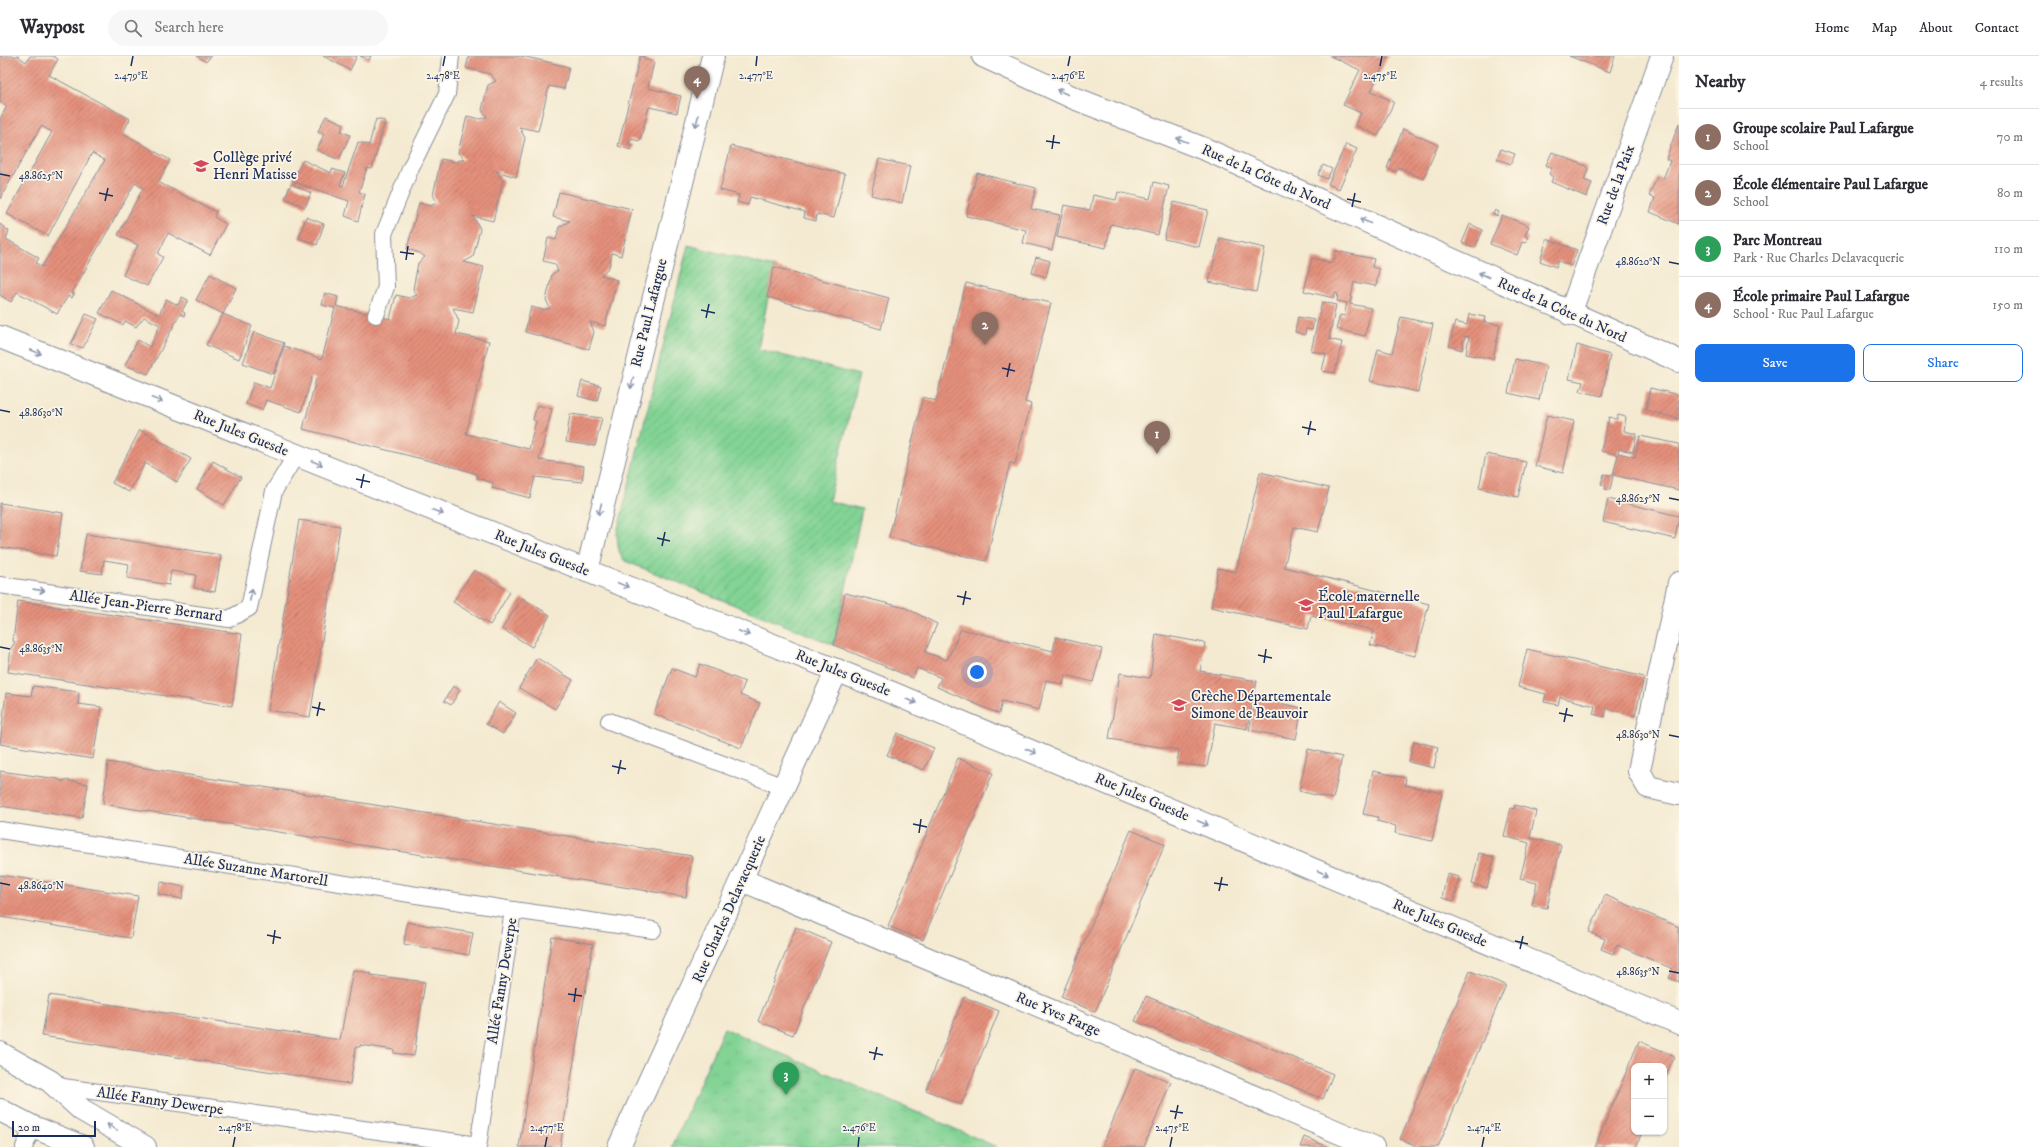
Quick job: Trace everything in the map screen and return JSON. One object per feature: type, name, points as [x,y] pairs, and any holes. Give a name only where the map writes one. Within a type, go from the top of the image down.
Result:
[{"type":"street","name":"Rue Paul Lafargue","points":[[586,571],[713,56]]},
{"type":"street","name":"Rue de la Côte du Nord","points":[[983,56],[1074,98],[1207,150],[1679,362]]},
{"type":"street","name":"Rue de la Paix","points":[[1570,314],[1662,56]]},
{"type":"street","name":"Rue Jules Guesde","points":[[0,337],[837,670],[1679,1023]]},
{"type":"street","points":[[1679,584],[1639,771],[1648,787],[1679,794]]},
{"type":"street","name":"Rue Charles Delavacquerie","points":[[619,1147],[837,670]]},
{"type":"street","name":"Rue Yves Farge","points":[[742,880],[1373,1147]]},
{"type":"street","points":[[0,1053],[50,1081],[82,1110],[145,1147]]},
{"type":"street","points":[[0,1110],[33,1127],[83,1147]]},
{"type":"lane","points":[[376,315],[386,287],[384,234],[411,167],[447,94],[451,56]]},
{"type":"lane","name":"Allée Jean-Pierre Bernard","points":[[0,585],[229,618],[249,608],[274,491],[296,455]]},
{"type":"lane","points":[[609,721],[784,787]]},
{"type":"lane","name":"Allée Suzanne Martorell","points":[[0,830],[513,910]]},
{"type":"lane","name":"Allée Fanny Dewerpe","points":[[56,1086],[478,1146],[513,910],[652,930]]},
{"type":"lane","points":[[24,1147],[33,1127]]},
{"type":"green space","points":[[688,245],[774,267],[758,349],[859,375],[829,501],[862,509],[834,645],[625,561],[619,551],[617,533]]},
{"type":"green space","points":[[724,1028],[757,1043],[997,1147],[672,1147]]},
{"type":"building","points":[[0,56],[18,56],[26,62],[30,56],[53,56],[58,59],[49,75],[130,119],[123,133],[170,160],[158,182],[216,212],[214,217],[226,224],[210,255],[168,233],[158,254],[163,257],[147,286],[123,275],[138,245],[118,235],[143,188],[135,183],[72,293],[74,294],[72,298],[68,296],[57,314],[17,292],[11,302],[0,295],[0,224],[9,231],[6,239],[39,258],[36,263],[42,267],[105,160],[92,153],[48,236],[7,214],[52,132],[41,126],[0,199],[0,119],[7,106],[0,102]]},
{"type":"building","points":[[197,56],[211,56],[206,62]]},
{"type":"building","points":[[323,56],[357,56],[350,70]]},
{"type":"building","points":[[360,56],[371,56],[369,60]]},
{"type":"building","points":[[469,56],[522,56],[569,67],[564,89],[549,86],[538,131],[519,127],[525,138],[516,177],[496,171],[503,181],[493,221],[473,216],[480,229],[473,257],[464,262],[484,267],[473,312],[453,308],[459,321],[456,334],[489,341],[466,434],[529,449],[536,421],[533,420],[537,405],[552,409],[539,460],[584,466],[582,482],[535,477],[530,498],[492,488],[493,483],[477,478],[477,474],[458,468],[303,429],[316,379],[312,377],[301,412],[266,400],[262,410],[246,404],[254,382],[270,388],[284,346],[322,359],[335,308],[322,305],[325,293],[338,297],[336,306],[390,319],[396,295],[409,298],[417,295],[413,289],[418,263],[425,257],[420,253],[407,249],[419,203],[430,206],[437,203],[433,195],[441,159],[455,162],[464,159],[458,153],[467,116],[480,119],[487,117],[482,110],[488,85],[496,81],[490,74],[466,68]]},
{"type":"building","points":[[640,56],[644,56],[644,59],[654,62],[648,88],[681,96],[677,113],[649,107],[640,141],[630,139],[629,144],[632,145],[631,150],[618,146]]},
{"type":"building","points":[[1330,56],[1388,56],[1371,91],[1394,102],[1378,136],[1355,125],[1361,113],[1343,105],[1360,70]]},
{"type":"building","points":[[1569,56],[1615,56],[1610,72]]},
{"type":"building","points":[[326,116],[344,124],[341,131],[350,135],[339,160],[317,150],[324,134],[318,131]]},
{"type":"building","points":[[376,119],[385,121],[372,169],[367,168],[359,192],[365,194],[358,221],[345,216],[349,201],[292,181],[303,160],[331,173],[332,169],[345,173],[340,185],[343,186],[358,142],[369,145]]},
{"type":"building","points":[[1679,123],[1679,224],[1650,212],[1655,198],[1649,196],[1657,177],[1663,179],[1670,161],[1666,159]]},
{"type":"building","points":[[1403,129],[1438,145],[1423,179],[1398,167],[1396,172],[1387,168]]},
{"type":"building","points":[[1346,144],[1357,149],[1339,189],[1328,184]]},
{"type":"building","points":[[731,146],[845,174],[834,218],[817,214],[816,221],[804,218],[805,212],[750,197],[748,205],[737,202],[739,195],[720,190]]},
{"type":"building","points":[[1501,149],[1515,154],[1511,164],[1497,159]]},
{"type":"building","points":[[1552,152],[1586,166],[1588,169],[1584,180],[1592,183],[1587,197],[1551,182],[1553,177],[1549,174],[1552,168],[1546,165]]},
{"type":"building","points":[[879,159],[910,166],[902,203],[871,195]]},
{"type":"building","points":[[1323,165],[1332,169],[1327,179],[1318,175]]},
{"type":"building","points":[[977,173],[1036,188],[1031,209],[1060,215],[1052,250],[1023,243],[1026,230],[966,216]]},
{"type":"building","points":[[1154,182],[1169,186],[1158,235],[1111,224],[1106,248],[1057,237],[1064,205],[1090,210],[1093,195],[1116,200],[1118,192],[1150,199]]},
{"type":"building","points":[[291,184],[311,193],[305,207],[285,198]]},
{"type":"building","points":[[559,192],[632,209],[621,256],[612,253],[609,267],[601,275],[617,280],[605,326],[590,322],[594,332],[589,349],[525,332],[531,307],[543,310],[550,308],[546,300],[552,274],[558,271],[555,264],[543,261],[548,238],[556,240],[559,227],[570,221],[553,217]]},
{"type":"building","points":[[1174,202],[1208,210],[1199,247],[1164,239]]},
{"type":"building","points":[[1495,210],[1499,212],[1497,216],[1493,214]]},
{"type":"building","points":[[1502,215],[1529,226],[1525,236],[1528,238],[1526,243],[1522,242],[1517,255],[1490,244]]},
{"type":"building","points":[[306,217],[324,224],[317,245],[299,238]]},
{"type":"building","points":[[1470,224],[1483,230],[1475,248],[1462,243]]},
{"type":"building","points":[[1220,238],[1265,248],[1256,292],[1209,282]]},
{"type":"building","points":[[1547,239],[1577,250],[1571,266],[1558,261],[1556,267],[1540,261]]},
{"type":"building","points":[[1336,251],[1374,259],[1372,267],[1379,269],[1376,286],[1354,282],[1350,304],[1371,308],[1365,336],[1336,329],[1340,315],[1344,316],[1347,303],[1337,301],[1338,294],[1335,293],[1334,298],[1304,291],[1312,258],[1333,263]]},
{"type":"building","points":[[1036,257],[1050,261],[1046,277],[1032,273]]},
{"type":"building","points":[[774,267],[889,298],[881,329],[767,297]]},
{"type":"building","points":[[210,274],[236,288],[223,314],[196,300]]},
{"type":"building","points":[[966,283],[1051,303],[1025,402],[1031,404],[1015,464],[1010,463],[986,561],[889,537],[923,397],[936,401]]},
{"type":"building","points":[[111,290],[159,315],[166,299],[178,305],[182,297],[188,300],[182,311],[185,313],[184,316],[180,314],[148,374],[125,365],[138,340],[150,347],[160,325],[144,317],[136,327],[125,321],[123,325],[99,313]]},
{"type":"building","points":[[1322,302],[1336,305],[1329,339],[1342,342],[1335,373],[1322,371],[1326,354],[1311,351]]},
{"type":"building","points":[[86,314],[98,319],[83,348],[71,344]]},
{"type":"building","points":[[223,314],[252,326],[239,359],[206,345]]},
{"type":"building","points":[[1469,314],[1485,317],[1484,322],[1500,325],[1493,359],[1466,354],[1469,337],[1465,336],[1462,350],[1449,346],[1455,322],[1467,325]]},
{"type":"building","points":[[1298,317],[1314,320],[1312,330],[1306,329],[1305,335],[1295,332]]},
{"type":"building","points":[[1401,317],[1433,324],[1418,392],[1370,381],[1378,349],[1392,353]]},
{"type":"building","points":[[254,332],[284,343],[273,374],[243,363]]},
{"type":"building","points":[[1577,345],[1610,355],[1602,396],[1580,391],[1583,382],[1569,379]]},
{"type":"building","points":[[1515,359],[1546,366],[1539,400],[1508,393]]},
{"type":"building","points":[[582,381],[601,386],[597,401],[578,396]]},
{"type":"building","points":[[1650,388],[1679,395],[1679,419],[1646,410]]},
{"type":"building","points":[[570,414],[602,418],[595,446],[566,442]]},
{"type":"building","points":[[1547,415],[1574,421],[1563,473],[1535,466]]},
{"type":"building","points":[[1618,415],[1626,417],[1624,431],[1637,434],[1633,452],[1619,449],[1618,453],[1635,457],[1640,436],[1679,444],[1679,490],[1613,475],[1618,455],[1601,451],[1609,417],[1617,419]]},
{"type":"building","points":[[140,430],[191,459],[177,482],[145,463],[129,492],[112,483]]},
{"type":"building","points":[[1486,454],[1526,462],[1518,497],[1479,488]]},
{"type":"building","points":[[213,461],[241,477],[224,505],[197,489]]},
{"type":"building","points":[[1260,472],[1329,488],[1318,532],[1294,527],[1284,567],[1429,604],[1415,656],[1370,645],[1374,631],[1369,629],[1311,616],[1308,629],[1211,607],[1218,568],[1236,572]]},
{"type":"building","points":[[1604,474],[1613,476],[1610,490],[1605,489],[1606,485],[1601,484]]},
{"type":"building","points":[[1608,499],[1679,516],[1675,539],[1603,522]]},
{"type":"building","points":[[0,503],[63,513],[56,556],[0,547]]},
{"type":"building","points":[[299,520],[340,526],[310,717],[268,710]]},
{"type":"building","points":[[86,534],[221,555],[215,592],[194,588],[196,575],[171,571],[169,585],[127,578],[129,564],[104,560],[102,574],[80,571]]},
{"type":"building","points":[[474,570],[510,592],[490,625],[453,602]]},
{"type":"building","points":[[845,593],[906,608],[937,624],[925,652],[947,660],[961,629],[1053,651],[1056,637],[1102,649],[1093,682],[1065,675],[1063,685],[1046,680],[1039,710],[1002,701],[999,714],[937,687],[941,678],[917,668],[913,678],[834,645]]},
{"type":"building","points":[[522,598],[550,615],[532,647],[502,629]]},
{"type":"building","points":[[18,601],[242,634],[232,706],[8,672],[11,648],[15,642],[13,641]]},
{"type":"building","points":[[1156,634],[1205,643],[1200,671],[1257,681],[1247,729],[1215,723],[1207,767],[1177,763],[1179,750],[1109,739],[1120,673],[1150,678]]},
{"type":"building","points":[[1527,649],[1644,677],[1635,716],[1607,708],[1605,717],[1593,714],[1595,706],[1560,697],[1558,705],[1544,702],[1546,694],[1518,687]]},
{"type":"building","points":[[537,658],[573,680],[555,709],[519,688]]},
{"type":"building","points":[[700,664],[745,682],[740,695],[760,703],[741,748],[654,714],[672,668],[695,677]]},
{"type":"building","points":[[33,686],[79,692],[78,704],[101,707],[93,759],[0,744],[6,693],[31,696]]},
{"type":"building","points":[[453,686],[460,690],[451,705],[444,701]]},
{"type":"building","points":[[1256,698],[1302,708],[1296,739],[1249,730]]},
{"type":"building","points":[[499,702],[516,713],[503,734],[486,724]]},
{"type":"building","points":[[897,733],[934,748],[924,770],[887,755]]},
{"type":"building","points":[[1414,741],[1438,747],[1434,768],[1409,762]]},
{"type":"building","points":[[1308,749],[1342,757],[1333,799],[1299,791]]},
{"type":"building","points":[[958,758],[993,773],[923,940],[888,926]]},
{"type":"building","points":[[108,762],[692,856],[686,897],[103,804]]},
{"type":"building","points":[[0,771],[58,779],[63,782],[64,780],[88,784],[82,818],[0,806]]},
{"type":"building","points":[[1373,771],[1406,778],[1405,785],[1442,793],[1432,841],[1395,833],[1396,826],[1377,821],[1378,817],[1363,814]]},
{"type":"building","points":[[1515,805],[1536,811],[1530,838],[1561,845],[1547,908],[1532,905],[1537,883],[1520,879],[1529,843],[1504,836],[1511,808],[1514,809]]},
{"type":"building","points":[[1131,830],[1165,844],[1095,1012],[1061,997]]},
{"type":"building","points":[[1479,853],[1494,857],[1487,888],[1472,884]]},
{"type":"building","points":[[1447,874],[1459,877],[1454,901],[1442,898]]},
{"type":"building","points":[[0,875],[138,896],[131,938],[0,917]]},
{"type":"building","points":[[161,882],[184,887],[182,899],[158,894]]},
{"type":"building","points":[[1605,895],[1679,927],[1679,982],[1669,978],[1673,969],[1617,945],[1613,954],[1601,949],[1605,939],[1589,932]]},
{"type":"building","points":[[407,922],[473,933],[469,955],[404,944]]},
{"type":"building","points":[[796,927],[831,942],[793,1035],[758,1021]]},
{"type":"building","points":[[552,937],[593,944],[560,1147],[519,1147]]},
{"type":"building","points":[[353,970],[371,973],[371,975],[425,982],[414,1056],[394,1053],[394,1050],[360,1045],[360,1047],[356,1047],[350,1084],[42,1036],[49,995],[340,1040]]},
{"type":"building","points":[[1470,971],[1506,985],[1438,1147],[1419,1147],[1400,1139]]},
{"type":"building","points":[[1146,996],[1333,1074],[1323,1099],[1135,1021]]},
{"type":"building","points":[[964,997],[999,1011],[961,1105],[926,1090]]},
{"type":"building","points":[[1639,1041],[1674,1056],[1667,1073],[1667,1063],[1631,1063],[1631,1135],[1641,1135],[1636,1147],[1595,1147]]},
{"type":"building","points":[[1135,1068],[1171,1082],[1144,1147],[1102,1147]]},
{"type":"building","points":[[1304,1137],[1329,1147],[1300,1147]]},
{"type":"place","name":"École primaire Paul Lafargue","points":[[697,99]]},
{"type":"place","name":"Collège privé Henri Matisse","points":[[201,166]]},
{"type":"place","name":"École élémentaire Paul Lafargue","points":[[985,345]]},
{"type":"place","name":"Groupe scolaire Paul Lafargue","points":[[1157,454]]},
{"type":"place","name":"École maternelle Paul Lafargue","points":[[1306,605]]},
{"type":"place","name":"Crèche Départementale Simone de Beauvoir","points":[[1179,705]]},
{"type":"place","name":"Parc Montreau","points":[[786,1095]]}]
